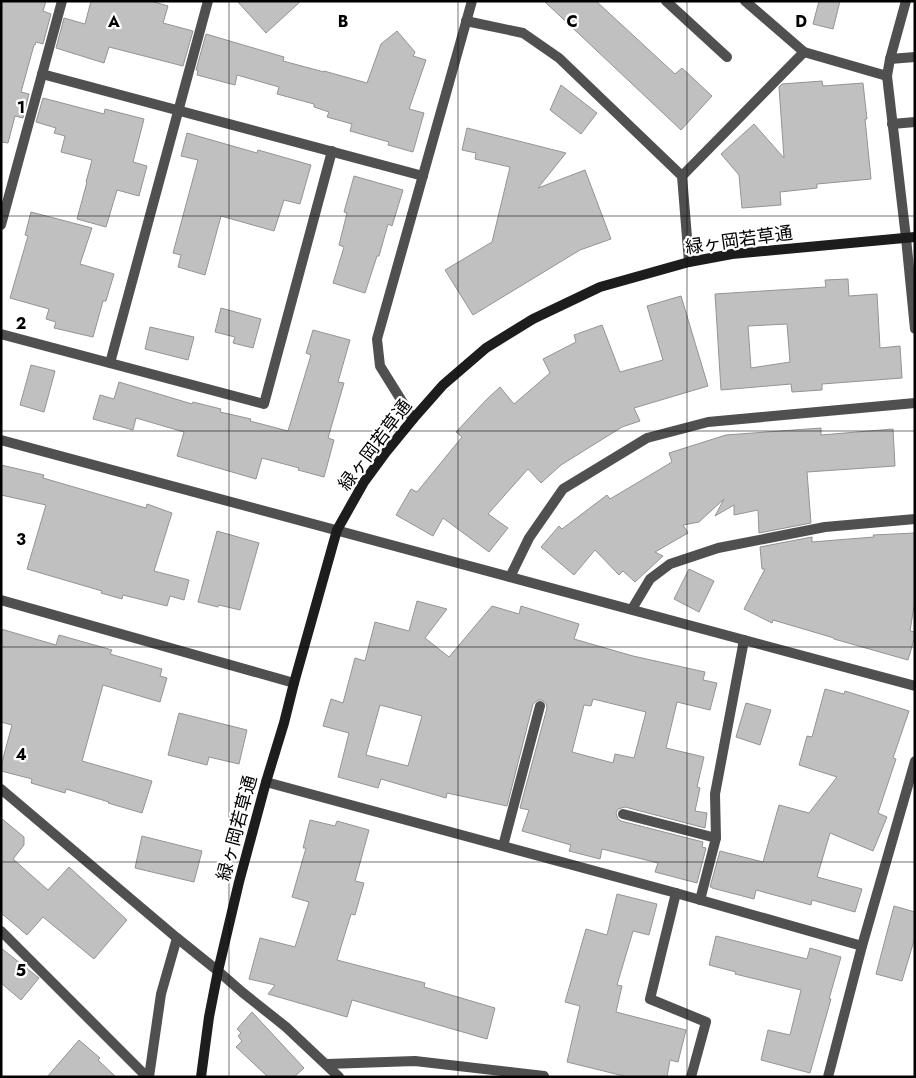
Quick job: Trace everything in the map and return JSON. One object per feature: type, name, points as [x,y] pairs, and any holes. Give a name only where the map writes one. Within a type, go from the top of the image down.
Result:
[{"type":"street","points":[[1,225],[62,1]]},
{"type":"street","points":[[110,363],[208,1]]},
{"type":"street","points":[[413,419],[380,366],[377,339],[472,1]]},
{"type":"street","points":[[666,1],[727,57]]},
{"type":"street","points":[[745,1],[804,52],[887,76]]},
{"type":"street","points":[[906,1],[887,76],[892,124],[910,238],[915,329]]},
{"type":"street","points":[[466,21],[523,33],[559,58],[682,176],[689,262]]},
{"type":"street","points":[[682,176],[804,52]]},
{"type":"street","points":[[890,59],[915,57]]},
{"type":"street","points":[[42,74],[423,176]]},
{"type":"street","points":[[892,124],[915,122]]},
{"type":"street","points":[[1,334],[264,404],[332,151]]},
{"type":"street","name":"緑ヶ岡若草通","points":[[201,1077],[218,971],[239,882],[337,530],[364,482],[413,419],[443,385],[486,348],[533,319],[600,287],[689,262],[732,254],[910,238]]},
{"type":"street","points":[[510,577],[529,538],[563,490],[647,438],[708,422],[915,403]]},
{"type":"street","points":[[1,440],[915,686]]},
{"type":"street","points":[[632,609],[650,579],[670,564],[718,548],[825,527],[915,519]]},
{"type":"street","points":[[1,600],[294,684]]},
{"type":"street","points":[[700,900],[716,838],[715,794],[744,640]]},
{"type":"street","points":[[503,846],[540,706]]},
{"type":"street","points":[[828,1077],[862,946],[915,762]]},
{"type":"street","points":[[266,782],[676,893],[862,946]]},
{"type":"street","points":[[1,789],[177,938],[286,1027],[339,1077]]},
{"type":"street","points":[[623,814],[716,838]]},
{"type":"street","points":[[676,893],[650,999],[706,1022],[691,1077]]},
{"type":"street","points":[[1,931],[148,1077]]},
{"type":"street","points":[[148,1077],[162,994],[177,938]]},
{"type":"street","points":[[327,1064],[415,1061],[544,1076]]},
{"type":"building","points":[[1,1],[46,1],[43,11],[51,14],[43,44],[36,42],[34,45],[21,92],[29,94],[23,118],[15,116],[8,143],[1,142]]},
{"type":"building","points":[[91,1],[151,1],[168,6],[163,23],[193,31],[183,66],[109,47],[104,63],[56,48],[64,18],[85,24]]},
{"type":"building","points":[[237,1],[301,1],[266,33]]},
{"type":"building","points":[[544,1],[596,1],[675,74],[682,68],[712,96],[681,130]]},
{"type":"building","points":[[819,1],[840,1],[833,29],[813,24]]},
{"type":"building","points":[[397,31],[415,52],[413,56],[426,60],[409,109],[424,113],[413,152],[388,145],[389,142],[350,131],[352,124],[327,117],[329,112],[314,107],[314,104],[277,94],[279,87],[237,75],[235,85],[197,75],[198,70],[196,70],[206,34],[284,57],[283,61],[367,83],[381,44]]},
{"type":"building","points":[[822,81],[823,86],[863,83],[871,179],[817,184],[817,188],[780,192],[781,205],[742,208],[739,175],[721,154],[754,124],[784,158],[779,87],[782,84]]},
{"type":"building","points":[[561,85],[597,113],[581,134],[550,110]]},
{"type":"building","points":[[43,98],[104,114],[105,109],[144,119],[133,162],[147,166],[139,196],[117,190],[106,227],[77,219],[92,160],[61,152],[65,136],[54,133],[56,128],[36,122]]},
{"type":"building","points":[[467,128],[566,153],[538,188],[585,170],[611,239],[580,250],[473,315],[445,270],[492,242],[510,167],[475,159],[476,153],[462,150]]},
{"type":"building","points":[[187,133],[257,153],[258,150],[311,165],[300,204],[284,200],[274,231],[221,216],[205,275],[178,267],[181,255],[173,253],[198,160],[181,156]]},
{"type":"building","points":[[354,176],[403,190],[392,226],[388,224],[379,256],[377,256],[365,293],[333,283],[344,247],[339,245],[347,213],[344,212]]},
{"type":"building","points":[[31,212],[92,228],[80,264],[114,274],[106,301],[103,301],[93,337],[54,328],[56,322],[46,319],[49,309],[10,298],[28,236],[25,235]]},
{"type":"building","points":[[848,279],[849,296],[877,294],[880,348],[900,346],[902,378],[822,384],[822,390],[792,392],[791,384],[721,390],[715,294],[826,287],[825,280]],"holes":[[[787,324],[790,362],[751,368],[748,326]]]},
{"type":"building","points":[[681,296],[708,386],[634,408],[640,421],[622,427],[561,465],[541,483],[528,469],[488,514],[508,528],[489,552],[443,518],[433,536],[396,515],[411,489],[417,492],[462,437],[456,432],[486,400],[500,387],[514,404],[550,373],[543,359],[576,342],[574,335],[602,325],[620,372],[663,360],[647,306]]},
{"type":"building","points":[[221,308],[261,319],[253,348],[233,343],[235,337],[215,332]]},
{"type":"building","points":[[150,327],[194,337],[188,360],[145,349]]},
{"type":"building","points":[[313,330],[350,340],[338,382],[344,383],[328,438],[334,440],[324,477],[262,458],[256,479],[177,456],[184,432],[136,418],[133,430],[93,419],[100,395],[114,399],[119,382],[192,404],[193,402],[221,409],[220,412],[251,419],[250,421],[288,431],[311,355],[306,353]]},
{"type":"building","points":[[31,365],[55,371],[44,412],[20,405]]},
{"type":"building","points":[[821,428],[821,435],[893,429],[895,466],[807,472],[811,523],[759,533],[758,510],[734,515],[734,505],[715,516],[724,499],[699,522],[683,525],[688,533],[655,552],[663,556],[635,582],[623,571],[619,575],[595,550],[574,575],[541,547],[559,526],[562,529],[607,495],[610,499],[672,462],[669,453],[726,435]]},
{"type":"building","points":[[1,465],[44,475],[43,478],[146,508],[147,504],[172,513],[154,571],[189,580],[184,600],[170,596],[167,606],[123,595],[122,599],[101,593],[102,591],[27,569],[46,505],[1,495]]},
{"type":"building","points":[[217,531],[259,543],[240,610],[198,602]]},
{"type":"building","points":[[915,533],[915,600],[910,631],[915,632],[915,636],[908,660],[773,620],[772,623],[744,609],[765,569],[762,569],[760,547],[812,537],[812,542],[874,537],[873,535]]},
{"type":"building","points":[[689,569],[714,581],[699,612],[674,599]]},
{"type":"building","points":[[417,601],[447,609],[425,638],[449,657],[492,606],[519,614],[521,606],[579,624],[574,639],[633,656],[705,672],[703,680],[717,683],[710,710],[677,702],[666,748],[704,757],[697,787],[700,788],[695,811],[707,813],[705,828],[625,807],[618,809],[616,813],[621,821],[703,842],[702,847],[706,848],[697,883],[655,872],[658,863],[602,849],[600,859],[569,851],[571,845],[522,831],[529,810],[520,808],[547,708],[542,700],[538,700],[533,704],[507,806],[447,793],[446,798],[381,779],[378,788],[338,777],[349,733],[323,726],[331,699],[343,703],[355,658],[365,661],[375,622],[409,631]],"holes":[[[593,699],[646,712],[634,758],[615,754],[613,763],[572,752],[584,705],[591,706]],[[380,705],[422,716],[408,766],[366,755]]]},
{"type":"building","points":[[1,629],[56,645],[59,635],[112,650],[110,654],[162,669],[160,676],[167,678],[160,702],[103,685],[82,761],[152,781],[142,813],[66,789],[65,793],[31,783],[32,779],[1,771],[12,725],[1,722]]},
{"type":"building","points":[[825,689],[844,694],[845,691],[909,711],[893,758],[896,759],[878,813],[887,817],[873,851],[830,833],[817,877],[862,889],[855,912],[812,900],[811,905],[756,890],[754,899],[710,887],[720,851],[763,862],[779,805],[809,813],[837,777],[799,765],[807,736],[812,737]]},
{"type":"building","points":[[746,703],[771,710],[760,745],[736,737]]},
{"type":"building","points":[[179,713],[247,730],[239,764],[209,757],[207,765],[168,755]]},
{"type":"building","points":[[1,818],[24,837],[24,845],[13,859],[48,890],[69,867],[127,920],[94,959],[43,917],[27,935],[1,913]]},
{"type":"building","points":[[310,820],[335,826],[337,821],[369,830],[355,881],[364,883],[355,915],[351,914],[337,960],[425,983],[424,987],[495,1008],[487,1039],[352,1000],[347,1017],[268,994],[275,985],[249,979],[260,938],[295,947],[309,902],[292,897],[306,848],[303,848]]},
{"type":"building","points":[[142,836],[202,851],[194,882],[135,868]]},
{"type":"building","points":[[617,894],[657,904],[649,935],[633,931],[617,985],[622,986],[616,1012],[686,1030],[678,1062],[670,1060],[667,1077],[628,1077],[567,1062],[580,1006],[565,1002],[586,929],[607,935]]},
{"type":"building","points":[[894,906],[915,912],[915,937],[902,981],[876,974]]},
{"type":"building","points":[[716,936],[807,959],[810,948],[841,957],[810,1073],[761,1060],[768,1030],[790,1035],[801,990],[735,974],[736,972],[709,965]]},
{"type":"building","points":[[1,948],[39,978],[21,1000],[1,983]]},
{"type":"building","points":[[252,1012],[304,1068],[294,1077],[268,1077],[236,1047],[242,1041],[238,1036],[241,1033],[237,1029]]},
{"type":"building","points":[[79,1040],[100,1058],[98,1060],[116,1077],[47,1077]]}]
